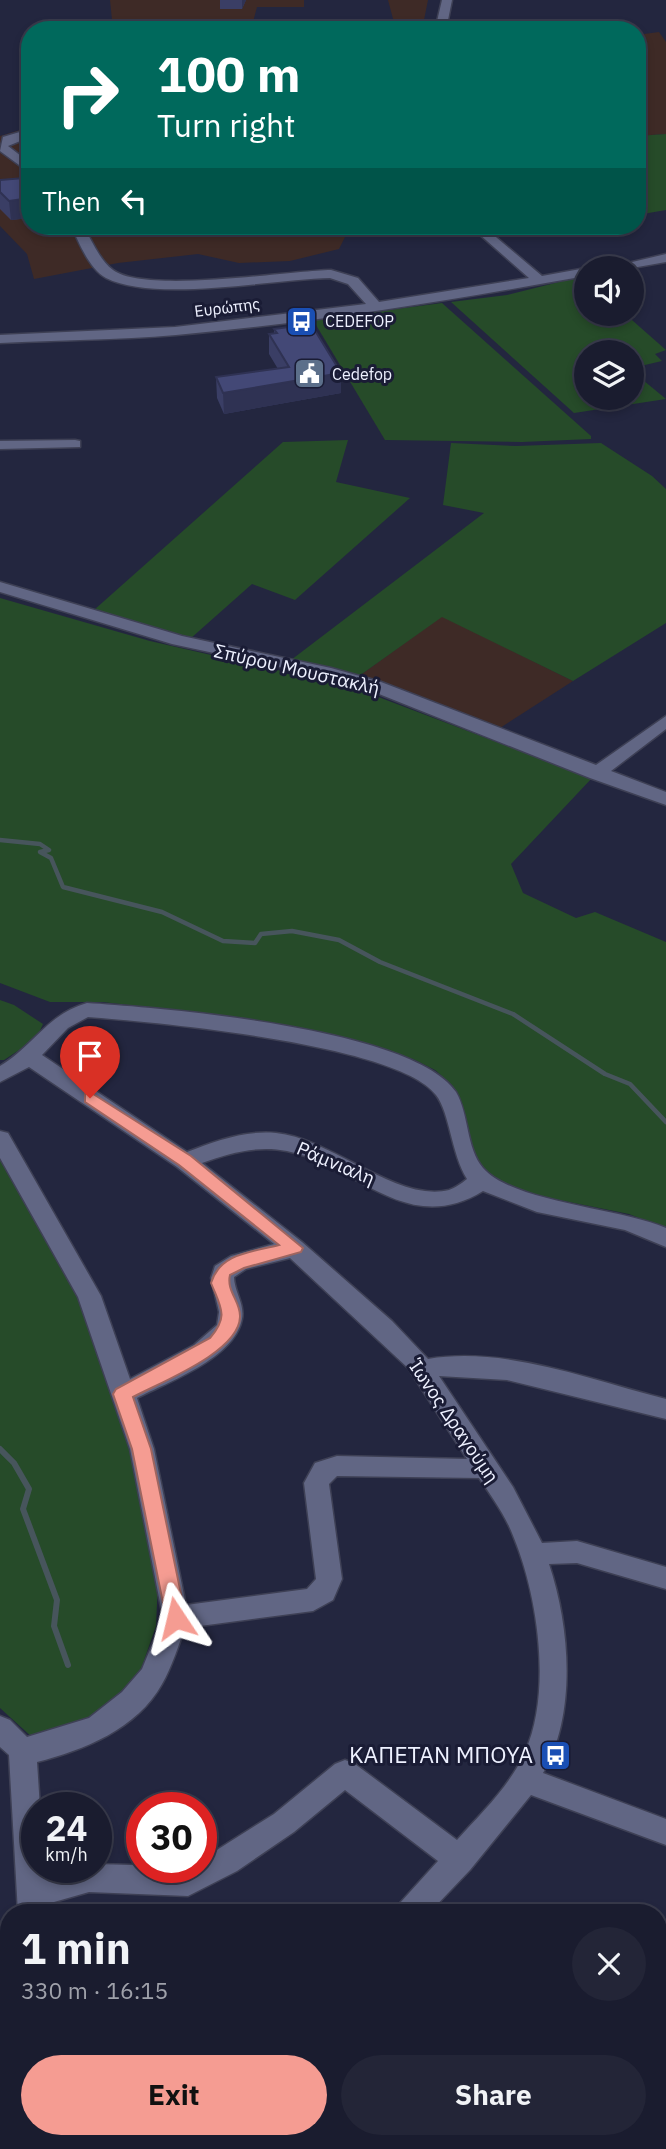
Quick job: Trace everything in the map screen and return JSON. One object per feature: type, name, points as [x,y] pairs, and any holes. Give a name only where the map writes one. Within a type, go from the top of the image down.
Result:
[{"type":"street","points":[[442,21],[447,0]]},
{"type":"street","points":[[21,136],[7,140],[1,146],[21,162]]},
{"type":"street","points":[[83,235],[106,272],[128,283],[166,284],[331,274],[353,281],[375,306]]},
{"type":"street","points":[[488,235],[546,280]]},
{"type":"street","points":[[503,235],[546,280]]},
{"type":"street","points":[[644,262],[666,258]]},
{"type":"street","name":"Ευρώπης","points":[[0,339],[173,331],[375,306],[574,274]]},
{"type":"street","points":[[0,445],[75,444]]},
{"type":"street","name":"Σπύρου Μουστακλή","points":[[0,587],[177,640],[331,673],[375,686],[666,799]]},
{"type":"street","points":[[596,774],[666,722]]},
{"type":"street","points":[[2,1071],[28,1056],[57,1024],[73,1013],[87,1010],[222,1024],[329,1043],[372,1054],[422,1072],[442,1087],[454,1109],[458,1136],[482,1181],[535,1206],[628,1222],[666,1238]]},
{"type":"street","name":"Ίωνος Δραγούμη","points":[[28,1056],[185,1161],[295,1248],[384,1328],[421,1370],[486,1466],[510,1504],[535,1555],[547,1608],[552,1680],[543,1741],[526,1780],[460,1860],[418,1904]]},
{"type":"street","points":[[0,1139],[89,1296],[142,1449],[176,1618],[152,1677],[126,1707],[99,1727],[76,1737],[38,1749],[22,1750]]},
{"type":"street","name":"Ράμνιαλη","points":[[185,1161],[221,1146],[264,1141],[290,1143],[419,1199],[450,1198],[482,1181]]},
{"type":"street","points":[[122,1394],[216,1343],[230,1328],[232,1314],[219,1283],[223,1272],[239,1262],[295,1248]]},
{"type":"street","points":[[421,1370],[441,1365],[477,1367],[569,1384],[666,1409]]},
{"type":"street","points":[[176,1618],[313,1600],[324,1592],[330,1580],[316,1483],[324,1471],[337,1465],[471,1469],[486,1466]]},
{"type":"street","points":[[535,1555],[577,1552],[666,1577]]},
{"type":"street","points":[[0,1729],[22,1750],[33,1903],[89,1878],[188,1882],[227,1861],[272,1830],[345,1773],[460,1860]]},
{"type":"street","points":[[526,1780],[666,1832]]},
{"type":"shaded area","points":[[110,0],[304,0],[304,7],[257,7],[253,21],[112,21]]},
{"type":"shaded area","points":[[388,0],[428,0],[424,21],[394,21]]},
{"type":"shaded area","points":[[659,32],[666,42],[666,134],[646,135],[646,34]]},
{"type":"shaded area","points":[[21,130],[21,235],[346,235],[339,249],[290,261],[239,263],[198,254],[118,263],[34,279],[27,254],[0,226],[0,136]]},
{"type":"shaded area","points":[[442,616],[573,681],[500,728],[359,676]]},
{"type":"green space","points":[[666,134],[666,210],[646,213],[646,135]]},
{"type":"green space","points":[[574,278],[574,326],[639,326],[666,350],[655,354],[662,361],[644,365],[644,340],[574,340],[574,410],[594,410],[574,413],[451,302],[507,295]]},
{"type":"green space","points":[[442,303],[591,436],[591,439],[522,442],[385,440],[313,320]]},
{"type":"green space","points":[[644,381],[666,399],[644,402]]},
{"type":"green space","points":[[348,440],[336,482],[410,498],[295,600],[252,584],[190,639],[94,610],[283,442]]},
{"type":"green space","points":[[451,443],[516,446],[601,443],[652,476],[666,489],[666,623],[573,681],[442,617],[359,676],[291,660],[484,513],[443,505]]},
{"type":"green space","points":[[0,598],[150,641],[352,687],[592,778],[511,864],[523,893],[576,918],[595,912],[666,942],[666,1229],[629,1214],[514,1191],[486,1172],[472,1151],[461,1105],[452,1085],[435,1070],[413,1059],[322,1035],[171,1010],[103,1002],[50,1002],[0,983]]},
{"type":"green space","points":[[0,1000],[14,1005],[43,1024],[36,1039],[4,1060],[0,1060]]},
{"type":"green space","points":[[0,1143],[57,1245],[121,1405],[158,1582],[156,1626],[138,1678],[92,1723],[33,1738],[0,1708]]},
{"type":"building","points":[[21,178],[21,199],[9,201],[0,192],[0,180]]},
{"type":"building","points":[[311,324],[341,373],[223,393],[216,377],[289,367],[269,334],[277,333],[274,329]]},
{"type":"waterway","points":[[0,840],[40,844],[49,850],[40,852],[51,858],[63,887],[162,912],[223,941],[255,943],[261,934],[292,931],[339,940],[380,962],[513,1014],[605,1074],[630,1084],[666,1122]]},
{"type":"waterway","points":[[0,1449],[14,1463],[29,1489],[23,1509],[57,1600],[54,1626],[68,1665]]},
{"type":"place","name":"CEDEFOP","points":[[302,321]]},
{"type":"place","name":"Cedefop","points":[[309,374]]},
{"type":"place","name":"ΚΑΠΕΤΑΝ ΜΠΟΥΑ","points":[[556,1755]]},
{"type":"route","points":[[90,1098],[185,1161],[295,1248],[239,1262],[223,1272],[219,1283],[232,1314],[230,1328],[216,1343],[122,1394],[142,1449],[176,1618]]}]
